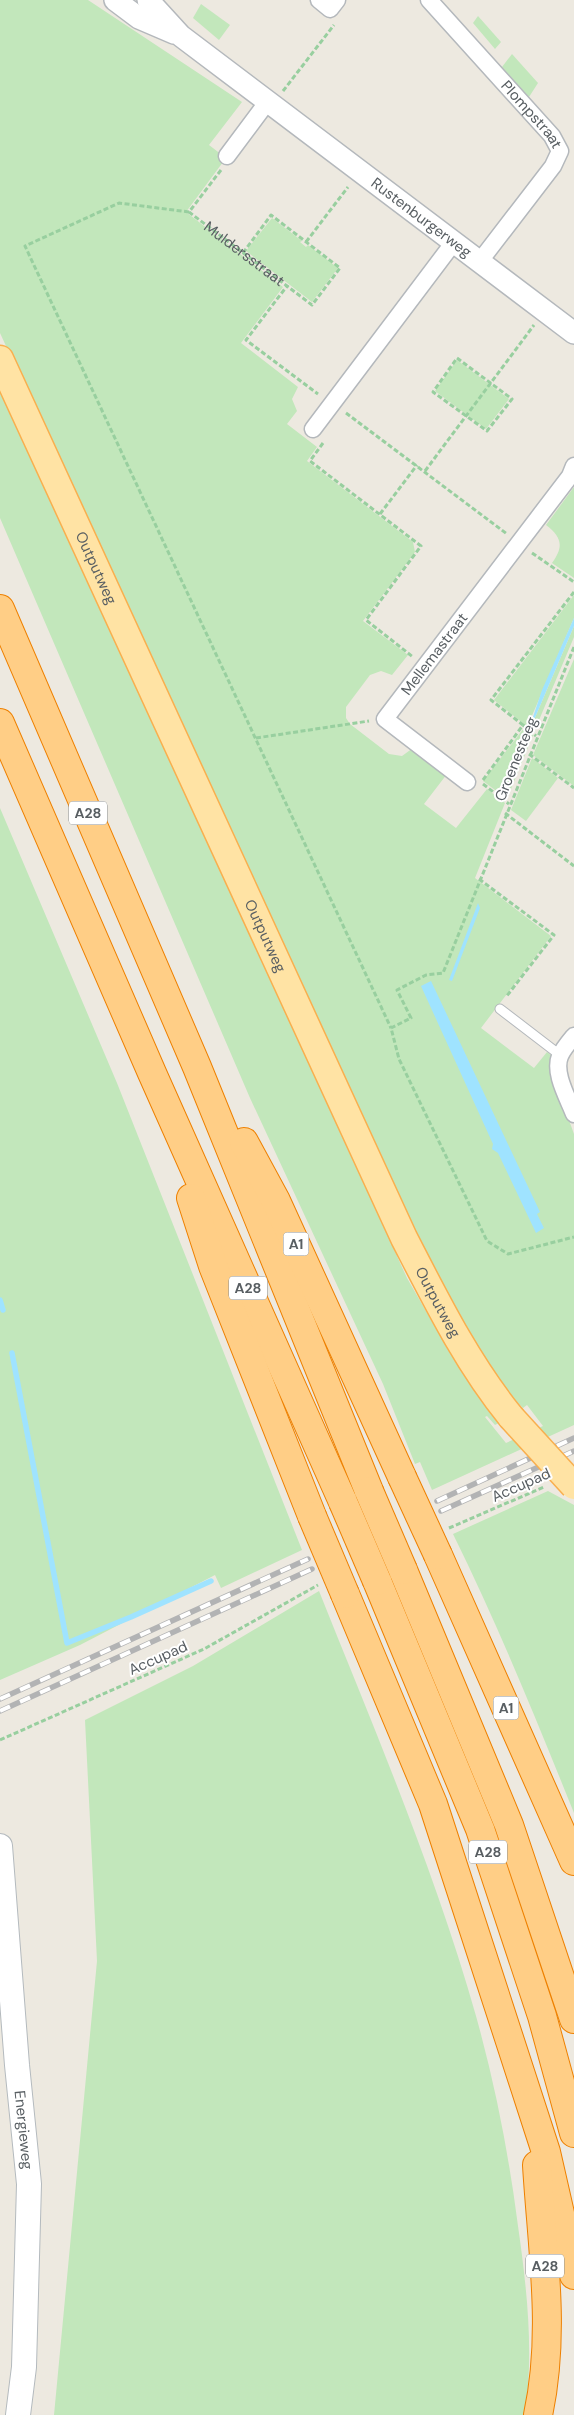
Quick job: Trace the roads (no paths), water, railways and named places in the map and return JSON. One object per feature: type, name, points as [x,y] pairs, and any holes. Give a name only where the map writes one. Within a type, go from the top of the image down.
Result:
[{"type":"highway","name":"A28","points":[[0,609],[176,1018],[369,1491],[509,1825],[574,2019]]},
{"type":"highway","name":"A28","points":[[0,723],[152,1073],[344,1502],[480,1829],[542,2016],[574,2133]]},
{"type":"highway","name":"A1","points":[[176,1018],[276,1201],[438,1555],[574,1861]]},
{"type":"highway","name":"A28","points":[[152,1073],[213,1266],[312,1516],[433,1804],[555,2183],[574,2276]]},
{"type":"highway","name":"A28","points":[[534,2116],[546,2278],[548,2337],[544,2384],[538,2415]]},
{"type":"main road","name":"Outputweg","points":[[0,359],[404,1238],[464,1350],[492,1393],[561,1474],[574,1486]]},
{"type":"main road","name":"Energieweg","points":[[0,1846],[16,2065],[29,2184],[24,2367],[18,2415]]},
{"type":"street","name":"Rustenburgerweg","points":[[115,0],[139,18],[181,36]]},
{"type":"street","name":"Rustenburgerweg","points":[[148,0],[181,36],[574,333]]},
{"type":"street","points":[[319,0],[330,9],[337,0]]},
{"type":"street","name":"Plompstraat","points":[[429,0],[567,154],[553,166],[480,261]]},
{"type":"street","points":[[227,156],[268,101]]},
{"type":"street","points":[[313,428],[339,408],[454,242]]},
{"type":"street","name":"Mellemastraat","points":[[474,782],[385,719],[570,476],[574,466]]},
{"type":"street","points":[[574,1036],[560,1055],[558,1072],[574,1114]]},
{"type":"lane","points":[[500,1009],[560,1055]]},
{"type":"water","points":[[574,618],[574,626],[534,720],[532,720],[542,690]]},
{"type":"water","points":[[478,903],[480,908],[452,981],[449,980]]},
{"type":"water","points":[[431,981],[540,1212],[537,1214],[544,1228],[536,1233],[498,1153],[492,1149],[493,1144],[421,986]]},
{"type":"waterway","points":[[0,1300],[3,1310]]},
{"type":"waterway","points":[[12,1353],[67,1643],[211,1581]]},
{"type":"railway","points":[[437,1501],[574,1438]]},
{"type":"railway","points":[[441,1511],[574,1451]]},
{"type":"railway","points":[[0,1699],[308,1559]]},
{"type":"railway","points":[[0,1711],[312,1569]]}]
